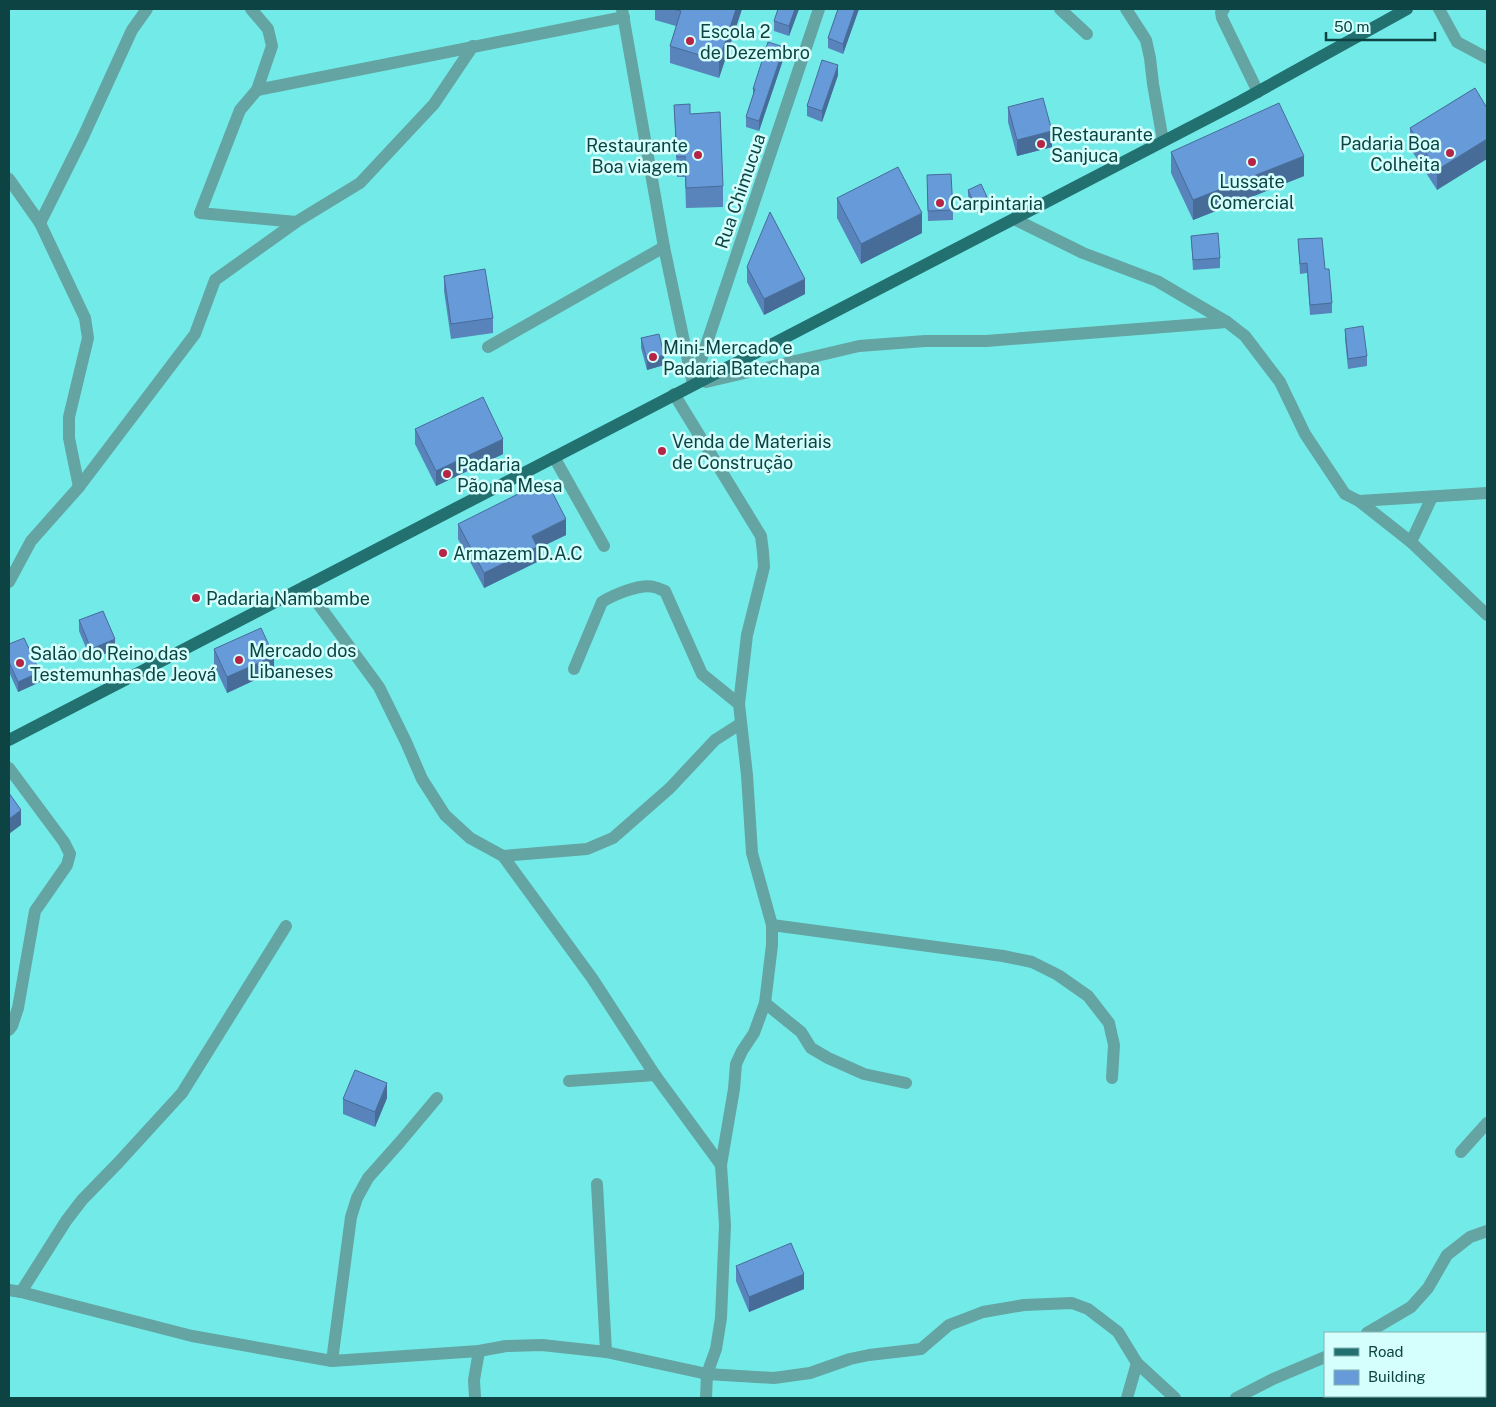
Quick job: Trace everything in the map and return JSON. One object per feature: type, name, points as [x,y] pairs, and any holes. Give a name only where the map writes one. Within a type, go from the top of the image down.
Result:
[{"type":"main road","points":[[9,740],[1258,92],[1408,9]]},
{"type":"street","points":[[40,223],[84,137],[132,30],[148,9]]},
{"type":"street","points":[[251,9],[268,29],[272,46],[257,90],[240,110],[200,213],[296,222]]},
{"type":"street","name":"Rua Chimucua","points":[[693,384],[819,9]]},
{"type":"street","points":[[1060,9],[1087,34]]},
{"type":"street","points":[[1126,9],[1146,40],[1164,141]]},
{"type":"street","points":[[1224,9],[1221,12],[1222,18],[1258,92]]},
{"type":"street","points":[[1439,9],[1457,42],[1487,58]]},
{"type":"street","points":[[257,90],[623,13],[664,247],[693,384],[859,346],[925,341],[986,341],[1227,322]]},
{"type":"street","points":[[9,582],[32,541],[79,487],[195,334],[215,280],[296,222],[360,183],[434,104],[473,46]]},
{"type":"street","points":[[9,179],[40,223],[85,318],[88,338],[69,417],[69,438],[79,487]]},
{"type":"street","points":[[1014,218],[1083,253],[1157,281],[1227,322],[1245,336],[1280,382],[1305,434],[1345,494],[1358,501],[1411,542],[1487,615]]},
{"type":"street","points":[[488,348],[664,247]]},
{"type":"street","points":[[674,394],[760,536],[764,567],[747,635],[739,704],[747,775],[752,853],[772,925],[772,945],[765,1003],[754,1033],[736,1064],[734,1088],[721,1165],[725,1225],[721,1318],[716,1349],[707,1374],[706,1398]]},
{"type":"street","points":[[554,457],[604,546]]},
{"type":"street","points":[[1358,501],[1487,493]]},
{"type":"street","points":[[1411,542],[1432,497]]},
{"type":"street","points":[[305,586],[378,687],[406,742],[422,779],[445,815],[470,838],[503,856],[592,978],[655,1075],[721,1165]]},
{"type":"street","points":[[574,669],[602,602],[610,597],[639,587],[653,586],[665,592],[702,674],[739,704]]},
{"type":"street","points":[[503,856],[587,849],[612,838],[670,788],[715,740],[740,724]]},
{"type":"street","points":[[9,768],[64,842],[70,854],[67,865],[35,911],[18,1008],[9,1030]]},
{"type":"street","points":[[772,925],[1003,956],[1032,962],[1058,975],[1088,996],[1109,1023],[1114,1045],[1112,1078]]},
{"type":"street","points":[[286,926],[182,1093],[82,1200],[15,1291],[192,1336],[332,1362],[479,1351],[506,1346],[542,1345],[606,1352],[707,1374],[774,1378],[810,1373],[850,1359],[869,1355],[921,1348],[949,1325],[983,1312],[1024,1305],[1072,1302],[1088,1309],[1118,1332],[1137,1363],[1175,1398]]},
{"type":"street","points":[[765,1003],[801,1032],[811,1048],[828,1058],[864,1074],[906,1082]]},
{"type":"street","points":[[569,1081],[655,1075]]},
{"type":"street","points":[[332,1362],[352,1217],[357,1198],[368,1178],[436,1098]]},
{"type":"street","points":[[1461,1152],[1487,1123]]},
{"type":"street","points":[[597,1184],[606,1352]]},
{"type":"street","points":[[1369,1332],[1410,1307],[1428,1288],[1447,1255],[1470,1237],[1487,1231]]},
{"type":"street","points":[[475,1398],[474,1380],[479,1351]]},
{"type":"street","points":[[1236,1398],[1273,1379],[1324,1357]]},
{"type":"street","points":[[1127,1398],[1137,1363]]},
{"type":"building","points":[[673,9],[736,9],[719,61],[670,46],[681,11]]},
{"type":"building","points":[[778,9],[795,9],[789,26],[774,21]]},
{"type":"building","points":[[838,9],[855,9],[843,44],[828,38]]},
{"type":"building","points":[[768,42],[784,47],[759,121],[746,117]]},
{"type":"building","points":[[822,60],[838,65],[822,111],[807,106]]},
{"type":"building","points":[[1475,88],[1487,108],[1487,139],[1437,170],[1410,128]]},
{"type":"building","points":[[1043,98],[1052,131],[1017,140],[1008,107]]},
{"type":"building","points":[[1279,103],[1304,156],[1193,200],[1171,152]]},
{"type":"building","name":"Restaurante Boa viagem","points":[[690,104],[690,114],[720,112],[723,186],[686,188],[685,156],[677,157],[674,105]]},
{"type":"building","points":[[898,167],[922,213],[861,244],[837,198]]},
{"type":"building","name":"Carpintaria","points":[[951,174],[953,210],[928,211],[927,175]]},
{"type":"building","points":[[981,184],[987,197],[974,203],[968,190]]},
{"type":"building","points":[[770,212],[805,279],[764,299],[747,267]]},
{"type":"building","points":[[1218,233],[1220,258],[1193,260],[1191,236]]},
{"type":"building","points":[[1322,238],[1325,269],[1329,269],[1332,303],[1310,305],[1307,263],[1300,264],[1298,239]]},
{"type":"building","points":[[485,269],[493,318],[451,324],[444,276]]},
{"type":"building","points":[[1363,326],[1367,356],[1348,359],[1345,329]]},
{"type":"building","points":[[659,334],[664,355],[647,360],[641,338]]},
{"type":"building","points":[[483,397],[503,439],[436,471],[415,429]]},
{"type":"building","points":[[546,480],[566,519],[532,536],[537,547],[484,573],[458,524]]},
{"type":"building","points":[[103,611],[115,639],[91,649],[79,620]]},
{"type":"building","points":[[261,628],[274,656],[227,677],[214,649]]},
{"type":"building","name":"Salão do Reino das Testemunhas de Jeová","points":[[24,638],[40,672],[18,682],[9,662],[9,644]]},
{"type":"building","points":[[9,793],[21,810],[9,819]]},
{"type":"building","points":[[355,1070],[387,1083],[375,1112],[343,1099]]},
{"type":"building","points":[[791,1243],[804,1274],[749,1297],[736,1266]]},
{"type":"place","name":"Escola 2 de Dezembro","points":[[690,41]]},
{"type":"place","name":"Restaurante Sanjuca","points":[[1041,144]]},
{"type":"place","name":"Padaria Boa Colheita","points":[[1450,153]]},
{"type":"place","name":"Restaurante Boa viagem","points":[[698,155]]},
{"type":"place","name":"Lussate Comercial","points":[[1252,162]]},
{"type":"place","name":"Carpintaria","points":[[940,203]]},
{"type":"place","name":"Mini-Mercado e Padaria Batechapa","points":[[653,357]]},
{"type":"place","name":"Venda de Materiais de Construção","points":[[662,451]]},
{"type":"place","name":"Padaria Pão na Mesa","points":[[447,474]]},
{"type":"place","name":"Armazem D.A.C","points":[[443,553]]},
{"type":"place","name":"Padaria Nambambe","points":[[196,598]]},
{"type":"place","name":"Mercado dos Libaneses","points":[[239,660]]},
{"type":"place","name":"Salão do Reino das Testemunhas de Jeová","points":[[20,663]]}]
